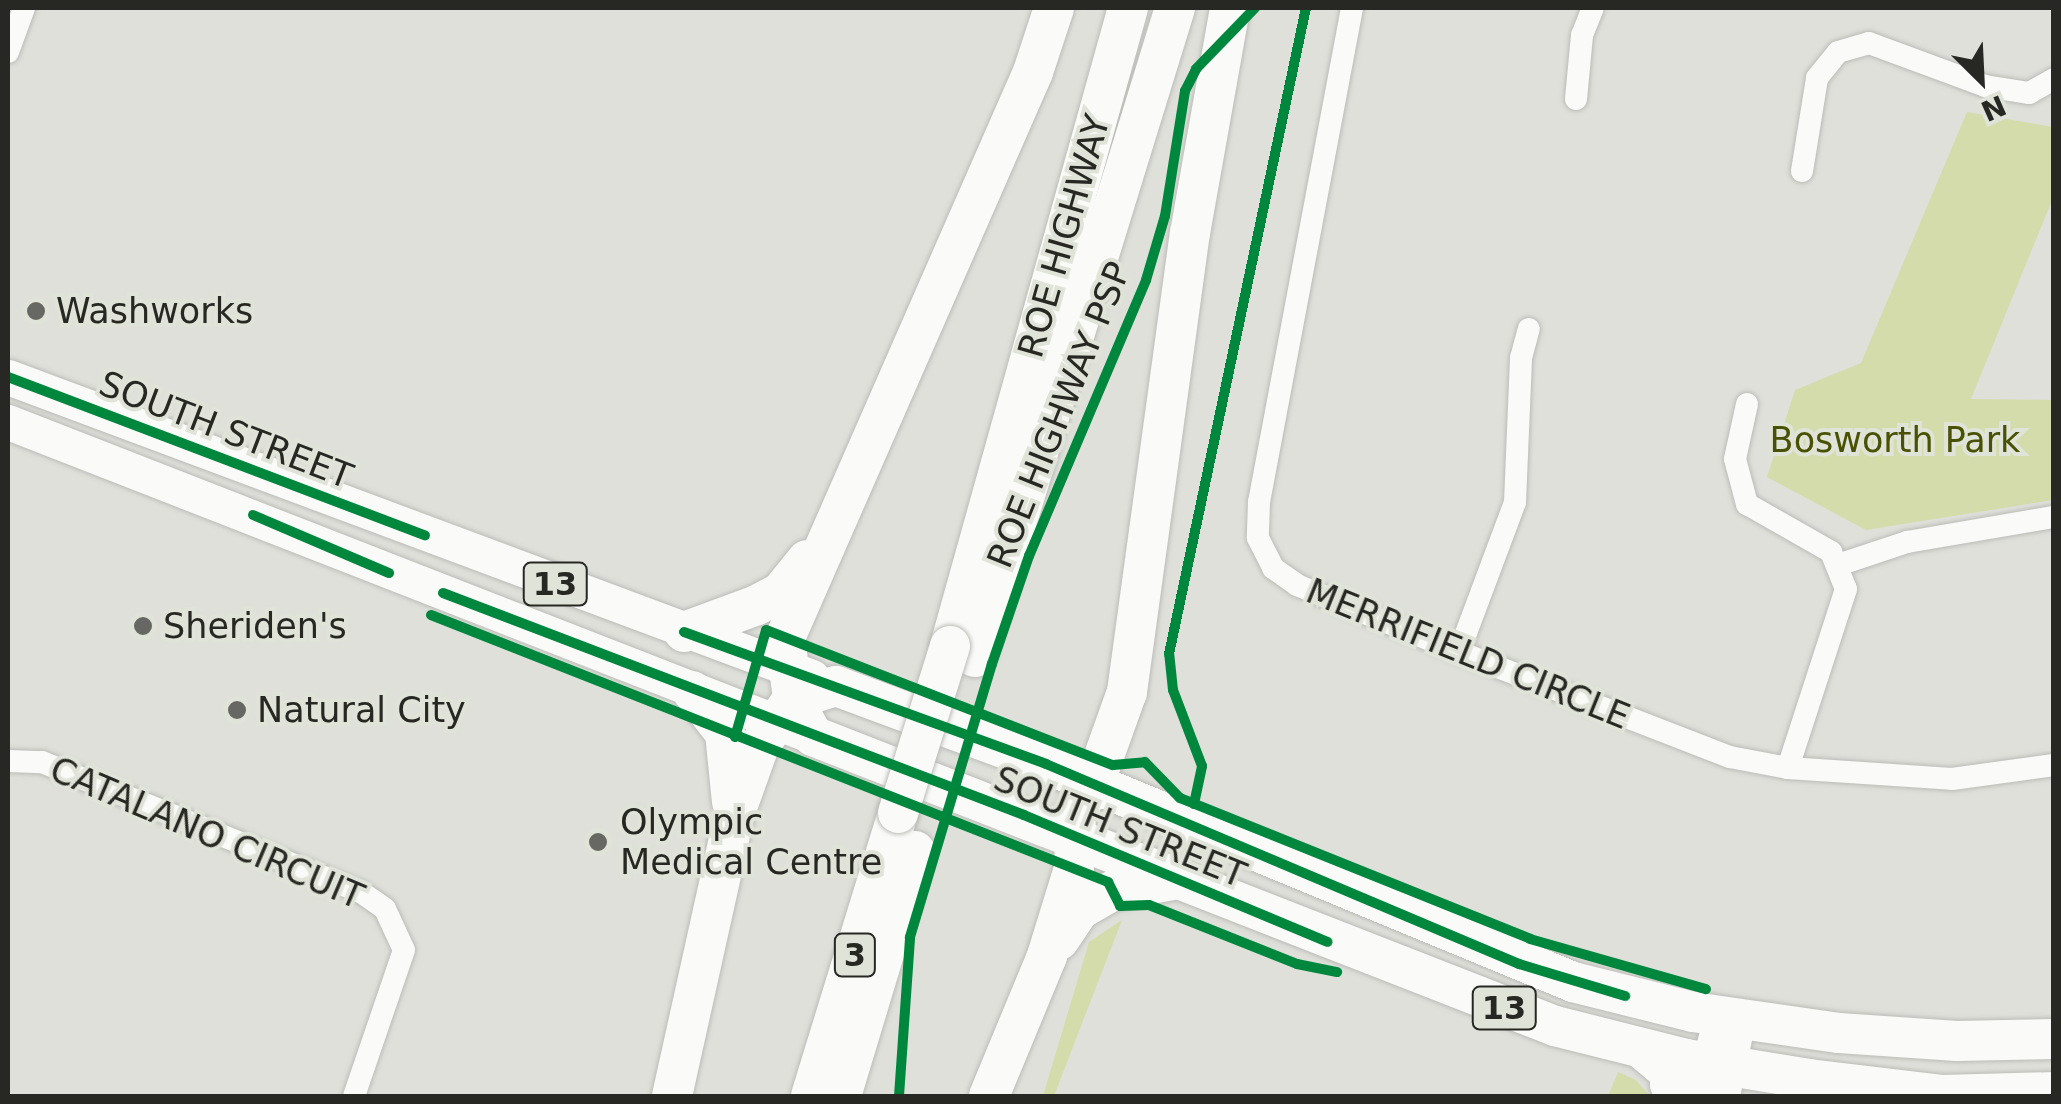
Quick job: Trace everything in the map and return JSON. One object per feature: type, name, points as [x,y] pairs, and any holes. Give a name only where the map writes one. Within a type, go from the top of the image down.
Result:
[{"type":"highway","points":[[672,1096],[734,816],[784,696],[785,638],[829,528],[1033,72],[1054,8]]},
{"type":"highway","name":"ROE HIGHWAY","points":[[962,651],[1128,8]]},
{"type":"highway","name":"ROE HIGHWAY","points":[[811,1096],[911,818],[962,651],[1175,8]]},
{"type":"highway","points":[[989,1096],[1047,956],[1083,809],[1127,692],[1210,111],[1230,8]]},
{"type":"highway","points":[[684,632],[781,592],[829,528]]},
{"type":"highway","name":"SOUTH STREET","points":[[2054,1039],[1957,1042],[1730,1019],[1520,964],[1156,809],[1083,809],[1024,815],[813,736],[784,696],[836,686],[1046,764],[1083,809],[1178,878],[1483,1001],[1642,1048],[1716,1081],[1809,1079],[1941,1095],[2054,1092]]},
{"type":"highway","points":[[692,691],[725,732],[734,816]]},
{"type":"highway","points":[[1127,692],[1134,763],[1156,809]]},
{"type":"highway","name":"ROE HIGHWAY","points":[[841,1096],[911,818]]},
{"type":"highway","points":[[1047,956],[1079,910],[1112,891],[1178,878]]},
{"type":"highway","points":[[1642,1048],[1671,1074],[1670,1084],[1682,1096]]},
{"type":"highway","points":[[1760,1096],[1809,1079]]},
{"type":"main road","name":"SOUTH STREET","points":[[8,377],[684,632],[784,696]]},
{"type":"main road","name":"SOUTH STREET","points":[[8,422],[692,691],[784,696]]},
{"type":"main road","points":[[1716,1081],[1730,1019]]},
{"type":"street","points":[[8,52],[24,8]]},
{"type":"street","name":"MERRIFIELD CIRCLE","points":[[1352,8],[1258,538],[1273,568],[1297,585],[1669,737],[1788,768],[1952,778],[2054,765]]},
{"type":"street","points":[[1576,99],[1582,35],[1593,8]]},
{"type":"street","points":[[1802,172],[1817,78],[1838,52],[1869,43],[1986,86],[2029,93],[2054,79]]},
{"type":"street","points":[[1459,652],[1515,502],[1521,358],[1529,329]]},
{"type":"street","points":[[1747,404],[1735,459],[1746,504],[1818,540],[1841,564],[1844,607],[1799,720],[1788,768]]},
{"type":"street","points":[[1841,564],[1906,542],[2054,517]]},
{"type":"street","name":"CATALANO CIRCUIT","points":[[8,761],[42,762],[361,892],[385,909],[404,950],[354,1096]]},
{"type":"green space","name":"Bosworth Park","points":[[1967,112],[2053,127],[2053,198],[1971,399],[2053,400],[2053,500],[1866,530],[1767,477],[1795,390],[1861,363]]},
{"type":"green space","points":[[1122,920],[1054,1096],[1043,1096],[1089,942]]},
{"type":"green space","points":[[1618,1072],[1636,1080],[1650,1096],[1608,1096]]},
{"type":"cycle path","name":"ROE HIGHWAY PSP","points":[[899,1096],[910,937],[992,664],[1029,556],[1146,280],[1165,216],[1185,91],[1196,69],[1255,8]]},
{"type":"cycle path","points":[[1194,804],[1202,766],[1173,690],[1169,654],[1306,8]]},
{"type":"cycle path","points":[[8,377],[425,535]]},
{"type":"cycle path","points":[[253,515],[389,573]]},
{"type":"cycle path","points":[[443,593],[1024,815],[1328,942]]},
{"type":"cycle path","points":[[431,615],[1108,882],[1120,906],[1149,905],[1297,964],[1337,972]]},
{"type":"cycle path","points":[[735,737],[766,630],[1113,765],[1145,762],[1180,798],[1530,939],[1706,989]]},
{"type":"cycle path","points":[[684,632],[1046,764],[1519,964],[1625,996]]},
{"type":"place","name":"Washworks","points":[[36,311]]},
{"type":"place","name":"Sheriden's","points":[[143,626]]},
{"type":"place","name":"Natural City","points":[[237,710]]},
{"type":"place","name":"Olympic Medical Centre","points":[[598,842]]}]
